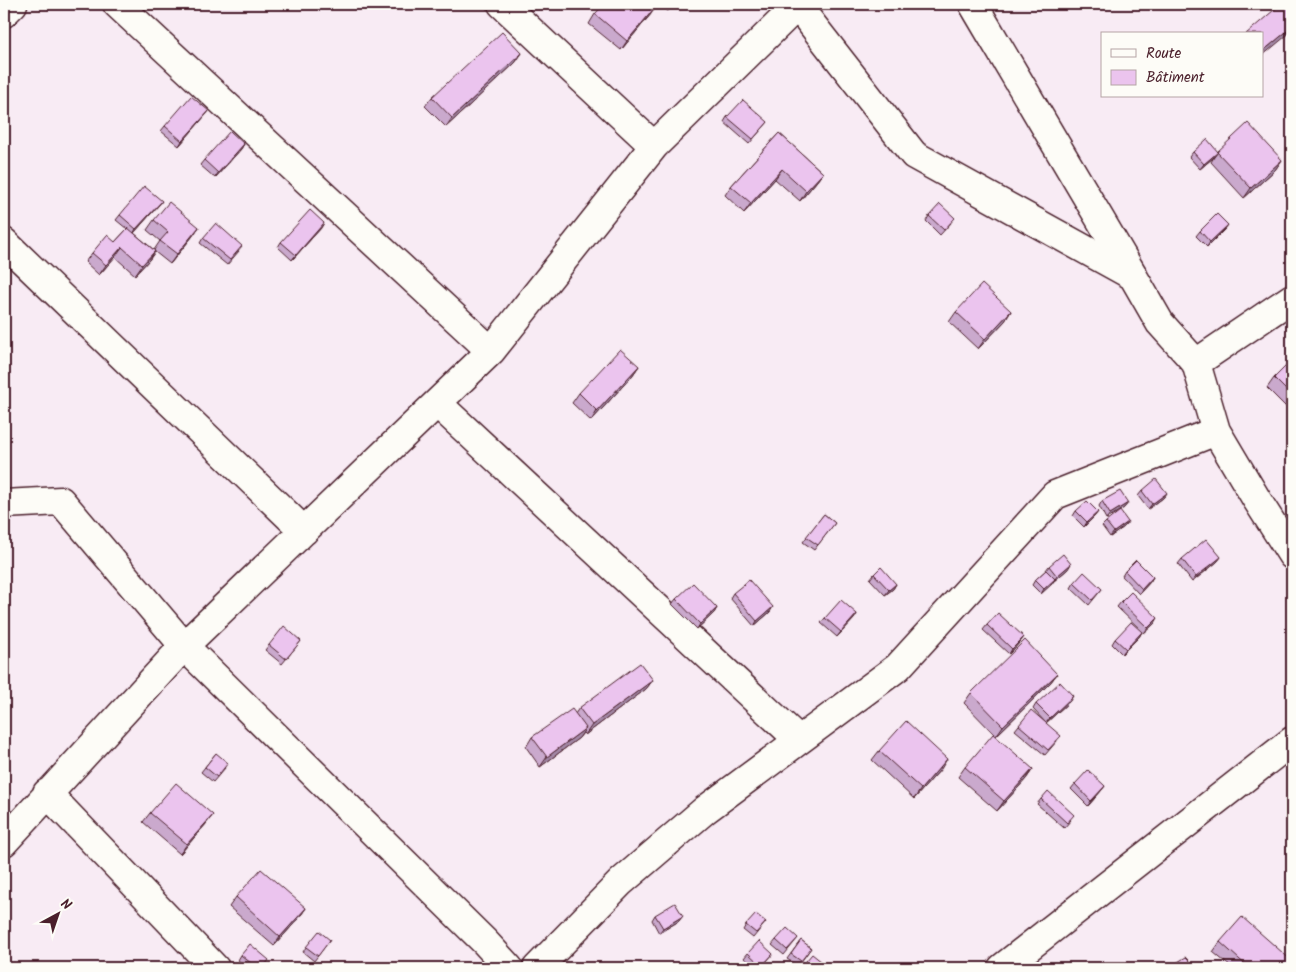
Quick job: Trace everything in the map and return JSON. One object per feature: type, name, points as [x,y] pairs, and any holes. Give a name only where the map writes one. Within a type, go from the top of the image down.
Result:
[{"type":"street","points":[[4,13],[13,4]]},
{"type":"street","points":[[117,4],[491,351]]},
{"type":"street","points":[[502,4],[654,146]]},
{"type":"street","points":[[4,842],[184,646],[491,351],[654,146],[797,4],[914,155],[1133,276]]},
{"type":"street","points":[[973,4],[1160,323],[1196,363],[1216,431],[1292,555]]},
{"type":"street","points":[[4,242],[304,530]]},
{"type":"street","points":[[1196,363],[1292,298]]},
{"type":"street","points":[[437,403],[799,740]]},
{"type":"street","points":[[536,968],[621,882],[705,810],[898,667],[1055,495],[1216,431]]},
{"type":"street","points":[[4,504],[61,501],[184,646],[485,942],[509,968]]},
{"type":"street","points":[[1002,968],[1292,740]]},
{"type":"street","points":[[47,793],[215,968]]},
{"type":"building","points":[[604,4],[658,4],[627,41],[595,14]]},
{"type":"building","points":[[1281,4],[1292,4],[1292,27],[1264,50],[1264,32],[1248,32]]},
{"type":"building","points":[[502,32],[522,53],[452,118],[432,97]]},
{"type":"building","points":[[191,96],[209,111],[182,141],[165,126]]},
{"type":"building","points":[[743,100],[768,122],[753,139],[727,117]]},
{"type":"building","points":[[1248,123],[1282,160],[1251,188],[1217,152]]},
{"type":"building","points":[[230,131],[244,144],[218,173],[204,160]]},
{"type":"building","points":[[779,133],[823,173],[806,191],[782,169],[751,203],[731,186]]},
{"type":"building","points":[[1207,139],[1218,152],[1204,164],[1193,152]]},
{"type":"building","points":[[144,186],[162,201],[136,229],[120,215]]},
{"type":"building","points":[[169,202],[199,227],[177,254],[160,241],[168,232],[154,220]]},
{"type":"building","points":[[940,204],[955,218],[944,230],[929,216]]},
{"type":"building","points":[[310,210],[324,223],[296,255],[281,242]]},
{"type":"building","points":[[1217,214],[1228,225],[1210,242],[1200,231]]},
{"type":"building","points":[[216,223],[242,246],[230,260],[203,238]]},
{"type":"building","points":[[128,228],[155,251],[142,265],[122,247],[106,265],[92,253],[107,235],[115,242]]},
{"type":"building","points":[[982,284],[1011,311],[985,339],[956,312]]},
{"type":"building","points":[[620,349],[639,366],[597,411],[579,393]]},
{"type":"building","points":[[1292,360],[1292,396],[1274,378]]},
{"type":"building","points":[[1156,479],[1167,493],[1152,504],[1142,491]]},
{"type":"building","points":[[1120,491],[1128,503],[1110,514],[1102,501]]},
{"type":"building","points":[[1087,501],[1098,512],[1087,522],[1076,511]]},
{"type":"building","points":[[1120,511],[1128,522],[1114,532],[1106,522]]},
{"type":"building","points":[[824,514],[835,523],[818,545],[806,537]]},
{"type":"building","points":[[1206,539],[1221,557],[1196,577],[1182,559]]},
{"type":"building","points":[[1063,554],[1071,564],[1057,576],[1049,566]]},
{"type":"building","points":[[1136,560],[1153,577],[1142,589],[1125,571]]},
{"type":"building","points":[[881,567],[896,584],[889,590],[874,574]]},
{"type":"building","points":[[1046,570],[1055,579],[1044,589],[1035,580]]},
{"type":"building","points":[[1084,572],[1102,589],[1092,600],[1074,583]]},
{"type":"building","points":[[749,580],[773,607],[757,621],[733,593]]},
{"type":"building","points":[[693,583],[717,608],[700,624],[676,599]]},
{"type":"building","points":[[1131,592],[1158,618],[1148,628],[1121,602]]},
{"type":"building","points":[[841,600],[857,614],[841,632],[825,618]]},
{"type":"building","points":[[998,613],[1024,637],[1012,649],[987,625]]},
{"type":"building","points":[[1131,622],[1142,632],[1126,649],[1115,639]]},
{"type":"building","points":[[284,626],[301,641],[286,659],[269,645]]},
{"type":"building","points":[[1025,640],[1057,674],[1003,726],[971,693]]},
{"type":"building","points":[[640,663],[653,680],[592,725],[579,708]]},
{"type":"building","points":[[1060,682],[1073,696],[1050,718],[1036,704]]},
{"type":"building","points":[[572,709],[586,728],[547,757],[532,737]]},
{"type":"building","points":[[1031,710],[1061,736],[1048,750],[1019,725]]},
{"type":"building","points":[[906,721],[947,759],[921,789],[879,751]]},
{"type":"building","points":[[993,734],[1033,769],[1004,801],[965,767]]},
{"type":"building","points":[[216,753],[228,763],[217,777],[205,767]]},
{"type":"building","points":[[1088,770],[1105,786],[1091,801],[1075,784]]},
{"type":"building","points":[[176,783],[213,815],[187,844],[150,813]]},
{"type":"building","points":[[1048,791],[1074,815],[1067,823],[1041,799]]},
{"type":"building","points":[[261,869],[306,908],[280,937],[236,897]]},
{"type":"building","points":[[675,903],[683,916],[663,928],[655,915]]},
{"type":"building","points":[[756,914],[766,922],[756,933],[746,925]]},
{"type":"building","points":[[1242,917],[1292,961],[1288,968],[1249,968],[1220,942]]},
{"type":"building","points":[[787,928],[798,938],[787,950],[776,940]]},
{"type":"building","points":[[319,931],[330,940],[318,956],[306,947]]},
{"type":"building","points":[[801,940],[811,948],[801,961],[791,954]]},
{"type":"building","points":[[759,941],[773,954],[762,966],[748,953]]},
{"type":"building","points":[[250,944],[269,960],[263,968],[257,968],[241,955]]},
{"type":"building","points":[[812,954],[822,962],[817,968],[801,967]]},
{"type":"building","points":[[1186,957],[1197,968],[1168,968]]}]
